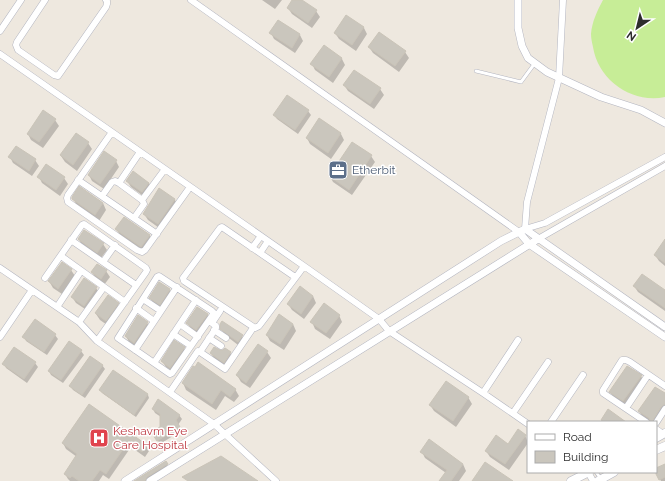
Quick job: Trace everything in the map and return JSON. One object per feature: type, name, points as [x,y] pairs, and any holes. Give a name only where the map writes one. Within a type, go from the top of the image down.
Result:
[{"type":"main road","points":[[571,481],[586,473]]},
{"type":"main road","points":[[599,479],[612,473]]},
{"type":"street","points":[[0,31],[21,0]]},
{"type":"street","points":[[45,0],[16,45],[18,50],[54,75],[58,76],[106,8],[108,4],[106,0]]},
{"type":"street","points":[[518,0],[518,28],[522,46],[528,58],[547,72],[559,78],[600,97],[641,110],[665,123]]},
{"type":"street","points":[[563,0],[559,78],[527,202],[522,231],[529,244],[665,337]]},
{"type":"street","points":[[194,1],[522,231],[538,239],[665,327]]},
{"type":"street","points":[[0,54],[304,266],[379,320],[389,331],[527,423]]},
{"type":"street","points":[[20,68],[27,56]]},
{"type":"street","points":[[29,74],[36,62]]},
{"type":"street","points":[[112,132],[68,195],[68,202],[142,252],[157,234],[190,187]]},
{"type":"street","points":[[119,183],[140,152]]},
{"type":"street","points":[[125,481],[501,241],[522,231],[545,223],[665,157]]},
{"type":"street","points":[[150,481],[529,244],[665,166]]},
{"type":"street","points":[[142,200],[165,169]]},
{"type":"street","points":[[78,180],[157,234]]},
{"type":"street","points":[[102,196],[112,182],[119,183],[142,200],[144,204],[134,218]]},
{"type":"street","points":[[45,278],[84,224],[144,266],[147,270],[97,341]]},
{"type":"street","points":[[254,328],[183,279],[221,227],[295,278]]},
{"type":"street","points":[[252,248],[260,236]]},
{"type":"street","points":[[72,240],[136,286]]},
{"type":"street","points":[[260,253],[268,241]]},
{"type":"street","points":[[103,262],[114,245]]},
{"type":"street","points":[[61,256],[125,302]]},
{"type":"street","points":[[200,352],[225,369],[254,328],[259,326],[304,266]]},
{"type":"street","points":[[0,268],[79,322],[97,341],[140,363],[170,392],[214,424],[276,481]]},
{"type":"street","points":[[57,307],[82,271]]},
{"type":"street","points":[[159,276],[177,287],[214,313],[172,374],[169,374],[154,363],[140,363],[135,350],[118,338],[157,277],[159,276]]},
{"type":"street","points":[[79,322],[104,287]]},
{"type":"street","points":[[135,350],[177,287]]},
{"type":"street","points":[[0,338],[32,290]]},
{"type":"street","points":[[143,299],[161,311]]},
{"type":"street","points":[[154,363],[196,300]]},
{"type":"street","points":[[136,308],[154,321]]},
{"type":"street","points":[[170,392],[197,352],[200,352],[210,338],[216,327],[212,323],[220,311]]},
{"type":"street","points":[[180,324],[198,337]]},
{"type":"street","points":[[214,330],[226,338]]},
{"type":"street","points":[[173,334],[191,346]]},
{"type":"street","points":[[210,338],[222,346]]},
{"type":"street","points":[[483,393],[518,340]]},
{"type":"street","points":[[645,421],[602,391],[622,360],[630,362],[665,386]]},
{"type":"street","points":[[512,414],[548,362]]},
{"type":"street","points":[[552,421],[583,375]]},
{"type":"street","points":[[626,408],[648,375]]},
{"type":"street","points":[[657,421],[665,409]]},
{"type":"street","points":[[168,454],[175,465]]},
{"type":"street","points":[[590,473],[599,479]]},
{"type":"lane","points":[[476,71],[521,82],[535,63]]},
{"type":"green space","points":[[603,0],[665,0],[665,97],[641,97],[629,93],[618,87],[602,70],[596,59],[591,34],[592,25]]},
{"type":"building","points":[[292,0],[302,0],[317,10],[308,23],[287,8]]},
{"type":"building","points":[[346,15],[364,27],[352,45],[334,33]]},
{"type":"building","points":[[278,20],[300,34],[292,48],[269,33]]},
{"type":"building","points":[[379,32],[406,51],[395,66],[368,47]]},
{"type":"building","points":[[324,45],[342,58],[329,77],[310,64]]},
{"type":"building","points":[[354,70],[381,88],[370,104],[343,85]]},
{"type":"building","points":[[287,95],[309,110],[295,130],[273,115]]},
{"type":"building","points":[[43,110],[56,119],[39,142],[27,134]]},
{"type":"building","points":[[319,118],[341,133],[328,153],[306,138]]},
{"type":"building","points":[[76,133],[89,142],[73,165],[60,155]]},
{"type":"building","points":[[352,142],[372,155],[349,190],[329,176]]},
{"type":"building","points":[[16,146],[36,159],[29,171],[8,157]]},
{"type":"building","points":[[104,151],[117,160],[100,184],[88,175]]},
{"type":"building","points":[[46,164],[65,177],[56,190],[37,177]]},
{"type":"building","points":[[133,171],[149,183],[142,192],[126,181]]},
{"type":"building","points":[[79,186],[103,203],[95,215],[72,199]]},
{"type":"building","points":[[159,188],[175,199],[158,224],[143,214]]},
{"type":"building","points":[[124,217],[150,235],[141,247],[115,229]]},
{"type":"building","points":[[84,230],[104,243],[97,253],[78,239]]},
{"type":"building","points":[[665,239],[665,263],[654,255]]},
{"type":"building","points":[[62,262],[72,269],[58,289],[48,281]]},
{"type":"building","points":[[97,264],[107,270],[101,279],[91,272]]},
{"type":"building","points":[[642,274],[665,290],[665,308],[633,286]]},
{"type":"building","points":[[84,278],[97,287],[84,306],[71,297]]},
{"type":"building","points":[[159,282],[170,289],[160,305],[149,298]]},
{"type":"building","points":[[300,286],[313,296],[301,314],[287,304]]},
{"type":"building","points":[[108,295],[119,303],[106,321],[95,313]]},
{"type":"building","points":[[324,303],[340,315],[326,333],[310,322]]},
{"type":"building","points":[[197,307],[208,314],[196,330],[186,323]]},
{"type":"building","points":[[279,314],[293,324],[280,344],[266,335]]},
{"type":"building","points":[[138,315],[148,322],[134,343],[125,336]]},
{"type":"building","points":[[35,319],[56,334],[44,352],[22,337]]},
{"type":"building","points":[[222,321],[243,335],[238,342],[220,329],[220,324]]},
{"type":"building","points":[[174,340],[185,347],[170,368],[161,361]]},
{"type":"building","points":[[69,341],[82,350],[61,380],[48,371]]},
{"type":"building","points":[[258,344],[268,351],[246,383],[236,375]]},
{"type":"building","points":[[14,347],[36,362],[24,379],[2,364]]},
{"type":"building","points":[[214,347],[220,350],[225,348],[231,352],[224,363],[210,353]]},
{"type":"building","points":[[90,356],[103,365],[82,395],[69,386]]},
{"type":"building","points":[[198,362],[236,389],[230,397],[221,390],[212,404],[182,383],[193,366],[195,367]]},
{"type":"building","points":[[627,366],[642,375],[623,401],[609,392]]},
{"type":"building","points":[[113,370],[148,394],[134,415],[99,390]]},
{"type":"building","points":[[446,381],[469,397],[453,421],[429,405]]},
{"type":"building","points":[[655,387],[665,393],[665,404],[661,407],[653,421],[650,421],[649,418],[638,411]]},
{"type":"building","points":[[158,399],[180,415],[176,420],[180,427],[157,441],[151,432],[160,427],[160,414],[152,409]]},
{"type":"building","points":[[89,404],[147,445],[142,452],[128,442],[106,474],[100,470],[92,481],[79,481],[72,476],[70,478],[64,474],[77,454],[62,443]]},
{"type":"building","points":[[608,409],[625,421],[602,421],[601,420]]},
{"type":"building","points":[[518,429],[526,435],[505,464],[485,451],[496,435],[508,444]]},
{"type":"building","points":[[429,439],[463,464],[451,481],[439,481],[447,470],[420,452]]},
{"type":"building","points":[[221,456],[258,481],[188,481],[182,477]]},
{"type":"building","points":[[166,461],[168,464],[147,477],[145,481],[134,481]]},
{"type":"building","points":[[485,462],[513,481],[472,481]]},
{"type":"building","points":[[665,464],[665,477],[659,480],[656,474],[657,468]]},
{"type":"place","name":"Etherbit","points":[[338,170]]},
{"type":"place","name":"Keshavm Eye Care Hospital","points":[[99,438]]}]
